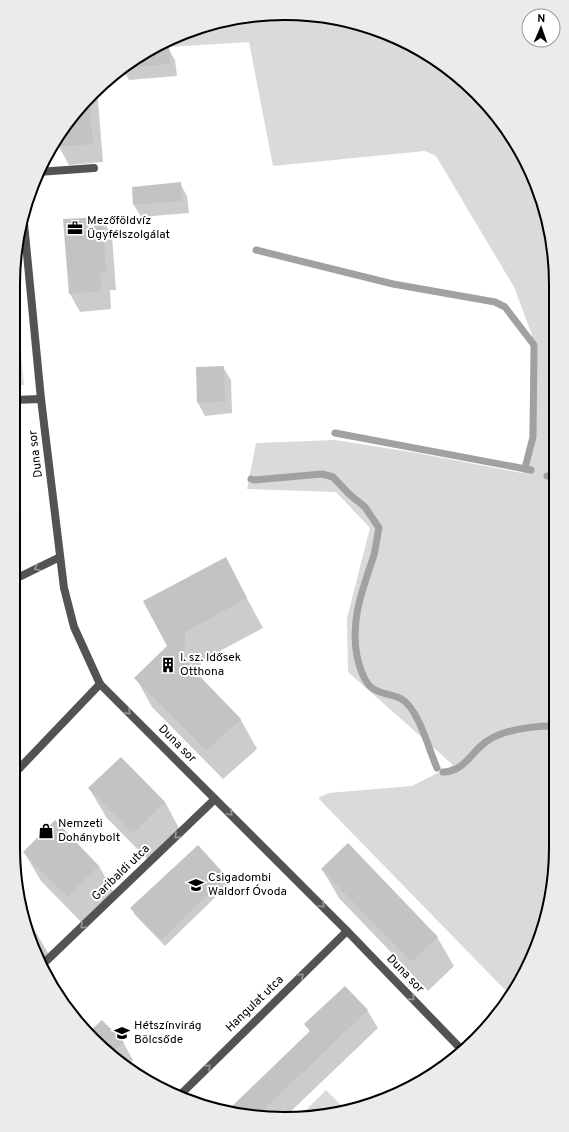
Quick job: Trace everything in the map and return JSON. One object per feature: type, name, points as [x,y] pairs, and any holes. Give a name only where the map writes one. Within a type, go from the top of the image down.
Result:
[{"type":"street","points":[[45,171],[94,168]]},
{"type":"street","name":"Duna sor","points":[[25,234],[41,399],[64,588],[74,627],[100,684],[347,931],[459,1046]]},
{"type":"street","points":[[20,400],[41,399]]},
{"type":"street","points":[[20,576],[60,556]]},
{"type":"street","points":[[20,768],[100,684]]},
{"type":"street","name":"Garibaldi utca","points":[[46,961],[215,799]]},
{"type":"street","name":"Hangulat utca","points":[[182,1092],[347,931]]},
{"type":"shaded area","points":[[284,20],[319,22],[336,25],[386,40],[417,55],[446,75],[472,97],[494,123],[514,152],[529,183],[540,216],[547,250],[549,284],[549,848],[547,882],[535,933],[522,964],[514,980],[506,991],[318,798],[329,793],[412,786],[453,765],[348,672],[347,618],[370,528],[336,492],[247,489],[256,443],[335,440],[417,453],[522,473],[529,440],[532,335],[514,287],[436,156],[425,151],[273,166],[249,42],[168,47],[199,34],[233,25],[250,22]]},
{"type":"shaded area","points":[[20,344],[24,385],[20,385]]},
{"type":"shaded area","points":[[326,1090],[342,1106],[319,1110],[305,1111]]},
{"type":"building","points":[[169,47],[170,64],[135,67],[152,55]]},
{"type":"building","points":[[90,106],[93,144],[59,146],[75,123]]},
{"type":"building","points":[[181,182],[182,201],[133,205],[132,187]]},
{"type":"building","points":[[102,217],[106,272],[100,273],[101,291],[69,294],[63,219]]},
{"type":"building","points":[[224,366],[225,401],[197,403],[196,367]]},
{"type":"building","name":"I. sz. Idősek Otthona","points":[[226,557],[247,598],[185,632],[184,660],[241,719],[206,751],[134,678],[167,646],[143,601]]},
{"type":"building","points":[[121,757],[165,802],[133,834],[88,788]]},
{"type":"building","points":[[55,820],[99,866],[67,897],[23,852]]},
{"type":"building","points":[[348,843],[438,937],[411,962],[321,869]]},
{"type":"building","points":[[198,845],[227,877],[161,940],[130,908]]},
{"type":"building","points":[[345,986],[368,1010],[262,1111],[232,1107],[310,1031],[304,1024]]},
{"type":"building","points":[[102,1020],[124,1042],[115,1050],[92,1029]]},
{"type":"waterway","points":[[256,250],[393,284],[495,302],[505,307],[534,345],[533,437],[525,468]]},
{"type":"waterway","points":[[335,433],[531,470]]},
{"type":"waterway","points":[[251,479],[254,480],[322,474],[333,477],[349,494],[365,507],[379,528],[374,555],[362,592],[356,617],[355,642],[358,659],[364,678],[371,688],[399,698],[409,705],[419,722],[437,768]]},
{"type":"waterway","points":[[443,772],[456,769],[462,765],[481,745],[494,737],[511,731],[549,726]]},
{"type":"place","name":"Mezőföldvíz Ügyfélszolgálat","points":[[75,228]]},
{"type":"place","name":"I. sz. Idősek Otthona","points":[[168,665]]},
{"type":"place","name":"Nemzeti Dohánybolt","points":[[46,831]]},
{"type":"place","name":"Csigadombi Waldorf Óvoda","points":[[196,885]]},
{"type":"place","name":"Hétszínvirág Bölcsőde","points":[[122,1033]]}]
